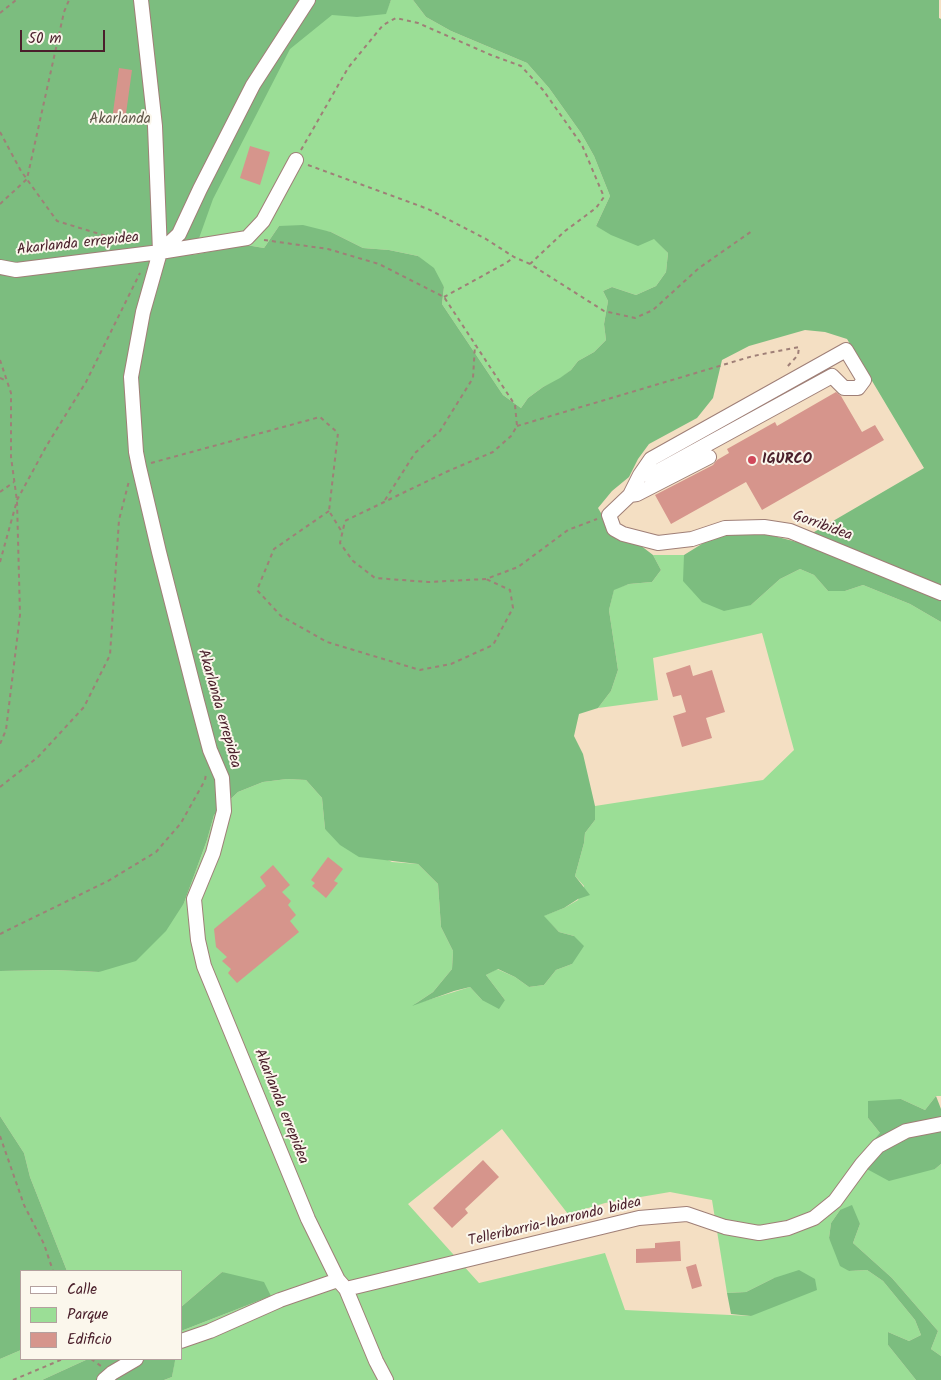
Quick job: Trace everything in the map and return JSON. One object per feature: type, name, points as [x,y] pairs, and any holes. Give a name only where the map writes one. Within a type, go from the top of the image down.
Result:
[{"type":"street","name":"Akarlanda errepidea","points":[[141,0],[155,126],[160,252],[143,312],[132,377],[136,452],[197,701],[210,750],[222,778],[224,811],[213,853],[194,900],[198,940],[204,966],[308,1219],[342,1285],[386,1380]]},
{"type":"street","points":[[160,252],[178,234],[253,85],[308,0]]},
{"type":"street","points":[[160,252],[247,238],[263,221],[296,160]]},
{"type":"street","name":"Akarlanda errepidea","points":[[0,267],[16,270],[160,252]]},
{"type":"street","points":[[609,515],[630,495],[640,476],[651,459],[846,350],[864,380],[858,388],[844,388],[832,376],[653,474],[640,476]]},
{"type":"street","points":[[630,495],[637,494],[709,457]]},
{"type":"street","name":"Gorribidea","points":[[609,515],[614,529],[623,534],[658,543],[692,539],[725,528],[764,527],[790,531],[941,593]]},
{"type":"street","name":"Telleribarria-Ibarrondo bidea","points":[[182,1341],[280,1300],[342,1285],[420,1272],[489,1253],[639,1218],[687,1214],[725,1227],[759,1233],[788,1228],[814,1218],[835,1201],[862,1164],[878,1146],[906,1131],[941,1124]]},
{"type":"street","points":[[104,1380],[134,1360]]},
{"type":"path","points":[[0,12],[16,0]]},
{"type":"path","points":[[0,204],[27,179],[64,12],[69,0]]},
{"type":"path","points":[[530,264],[565,232],[596,208],[604,197],[582,145],[543,90],[520,66],[418,23],[396,18],[383,25],[348,68],[296,160],[428,209],[530,264],[604,311],[634,318],[653,310],[699,268],[752,231]]},
{"type":"path","points":[[0,132],[27,179],[57,221],[132,243]]},
{"type":"path","points":[[247,238],[328,249],[378,264],[444,298],[515,405],[517,426],[511,436],[493,452],[385,500],[344,521],[340,543],[353,561],[375,578],[428,582],[486,579],[518,567],[568,530],[609,515]]},
{"type":"path","points":[[444,298],[506,264],[514,257]]},
{"type":"path","points":[[0,562],[16,501],[47,445],[86,382],[142,270]]},
{"type":"path","points":[[385,500],[415,453],[440,431],[473,378],[475,343]]},
{"type":"path","points":[[517,426],[753,356],[799,347],[798,354],[781,375]]},
{"type":"path","points":[[0,360],[10,393],[11,457],[16,501],[20,615],[6,730],[0,744]]},
{"type":"path","points":[[0,378],[7,381]]},
{"type":"path","points":[[0,787],[38,756],[84,707],[110,656],[119,520],[129,479],[139,467],[320,417],[338,433],[329,512],[342,532]]},
{"type":"path","points":[[0,492],[14,482]]},
{"type":"path","points":[[329,512],[274,549],[257,590],[281,616],[327,642],[420,670],[451,664],[492,645],[513,608],[510,590],[486,579]]},
{"type":"path","points":[[0,934],[108,881],[156,852],[181,823],[205,780],[207,770]]},
{"type":"path","points":[[0,1136],[24,1205],[44,1244],[53,1270]]},
{"type":"path","points":[[13,1380],[62,1360]]},
{"type":"green space","name":"Akarlanda","points":[[0,0],[343,0],[385,14],[391,0],[413,0],[426,17],[451,31],[527,63],[549,88],[581,133],[594,156],[610,196],[596,226],[654,238],[668,253],[666,272],[656,286],[636,295],[612,287],[603,291],[608,301],[604,324],[606,340],[594,352],[578,361],[560,379],[543,387],[528,398],[521,408],[503,395],[442,304],[444,287],[418,256],[389,250],[363,248],[331,232],[279,226],[264,248],[246,245],[193,256]]},
{"type":"green space","name":"Akarlanda","points":[[0,0],[391,0],[386,14],[357,17],[332,15],[290,49],[213,199],[193,255],[246,245],[264,248],[279,226],[303,225],[331,232],[363,248],[389,250],[418,256],[434,268],[444,287],[442,304],[503,395],[521,408],[528,398],[571,370],[578,361],[594,352],[606,340],[604,324],[608,301],[603,291],[612,287],[636,295],[656,286],[666,272],[668,253],[654,239],[638,246],[611,235],[596,226],[610,196],[594,156],[581,133],[549,88],[527,63],[451,31],[426,17],[413,0],[939,0],[939,18],[941,19],[941,622],[910,604],[863,585],[845,591],[828,591],[814,575],[800,569],[780,579],[751,605],[724,611],[702,602],[683,581],[684,555],[713,537],[735,532],[758,532],[797,542],[924,468],[847,339],[825,332],[805,330],[749,346],[722,360],[713,398],[697,418],[649,444],[638,459],[629,477],[612,491],[598,508],[616,539],[640,545],[653,555],[661,570],[652,582],[629,584],[614,590],[609,610],[618,670],[611,691],[598,708],[579,714],[574,736],[583,754],[595,806],[595,820],[585,833],[575,876],[590,895],[544,916],[559,932],[574,936],[584,946],[572,964],[556,970],[544,985],[529,987],[515,977],[498,969],[486,975],[505,1000],[499,1009],[482,1000],[470,987],[412,1006],[433,992],[452,969],[453,951],[441,927],[438,884],[418,864],[359,857],[340,845],[325,829],[322,798],[306,780],[287,779],[263,782],[238,792],[214,815],[184,903],[166,931],[136,961],[99,972],[55,970],[0,971]]},
{"type":"green space","points":[[653,555],[684,555],[684,581],[751,605],[780,579],[800,569],[814,575],[828,591],[845,591],[863,585],[910,604],[941,622],[941,1096],[936,1096],[925,1110],[901,1099],[868,1118],[880,1133],[935,1169],[941,1164],[941,1356],[931,1349],[938,1331],[892,1278],[853,1243],[860,1224],[840,1210],[831,1223],[829,1238],[849,1271],[867,1270],[883,1281],[915,1320],[921,1335],[909,1341],[888,1332],[888,1345],[916,1380],[164,1380],[172,1377],[175,1360],[182,1360],[182,1331],[271,1296],[222,1272],[182,1306],[182,1270],[67,1270],[30,1177],[24,1153],[0,1116],[0,971],[55,970],[99,972],[184,903],[214,815],[238,792],[263,782],[287,779],[306,780],[322,798],[325,829],[392,862],[418,864],[438,884],[441,927],[453,951],[452,969],[433,992],[415,1004],[470,987],[482,1000],[505,1000],[486,975],[497,969],[515,977],[529,987],[544,985],[556,970],[572,964],[574,936],[559,932],[543,916],[578,900],[584,886],[575,876],[585,833],[595,820],[595,806],[763,780],[794,750],[762,633],[653,658],[658,700],[598,708],[611,691],[618,670],[609,610],[614,589],[629,584],[652,582],[661,570]],"holes":[[[502,1129],[568,1214],[605,1203],[670,1192],[712,1200],[727,1293],[746,1292],[774,1278],[751,1316],[625,1310],[605,1253],[479,1283],[408,1204]]]},
{"type":"green space","points":[[936,1096],[941,1109],[941,1164],[935,1169],[889,1181],[854,1162],[880,1133],[868,1118],[868,1101],[901,1099],[925,1110]]},
{"type":"green space","points":[[0,1116],[24,1153],[30,1177],[67,1270],[20,1270],[20,1350],[0,1359]]},
{"type":"green space","points":[[852,1205],[860,1224],[853,1243],[892,1278],[938,1331],[931,1349],[941,1356],[941,1380],[916,1380],[888,1345],[888,1332],[909,1341],[921,1335],[915,1320],[883,1281],[867,1270],[849,1271],[840,1266],[829,1238],[831,1223],[840,1210]]},
{"type":"green space","points":[[799,1270],[815,1279],[817,1290],[751,1316],[731,1314],[727,1293],[746,1292],[774,1278]]},
{"type":"green space","points":[[222,1272],[264,1282],[271,1296],[182,1331],[182,1306]]},
{"type":"green space","points":[[20,1350],[20,1360],[86,1360],[42,1380],[0,1380],[0,1359]]},
{"type":"green space","points":[[86,1360],[175,1360],[172,1377],[164,1380],[42,1380]]},
{"type":"building","points":[[119,68],[132,70],[125,121],[112,120]]},
{"type":"building","points":[[250,146],[270,152],[260,185],[240,178]]},
{"type":"building","name":"IGURCO","points":[[836,392],[841,396],[862,432],[875,425],[884,440],[762,510],[746,482],[671,524],[655,495],[713,465],[717,460],[729,453],[727,449],[775,422],[777,426]]},
{"type":"building","points":[[690,665],[693,676],[712,670],[725,712],[706,718],[712,738],[682,747],[673,716],[686,712],[681,695],[673,697],[666,673]]},
{"type":"building","points":[[328,857],[343,869],[334,881],[338,883],[326,898],[312,886],[315,883],[311,880]]},
{"type":"building","points":[[273,865],[290,885],[282,892],[291,901],[288,905],[296,915],[290,921],[299,932],[237,983],[228,973],[231,969],[222,961],[227,957],[216,947],[214,929],[266,886],[260,877]]},
{"type":"building","points":[[483,1160],[499,1177],[465,1209],[468,1213],[452,1228],[433,1208]]},
{"type":"building","points":[[680,1241],[681,1261],[636,1263],[636,1249],[655,1248],[655,1243]]},
{"type":"building","points":[[696,1264],[702,1286],[692,1289],[686,1267]]},
{"type":"place","name":"IGURCO","points":[[752,460]]}]
